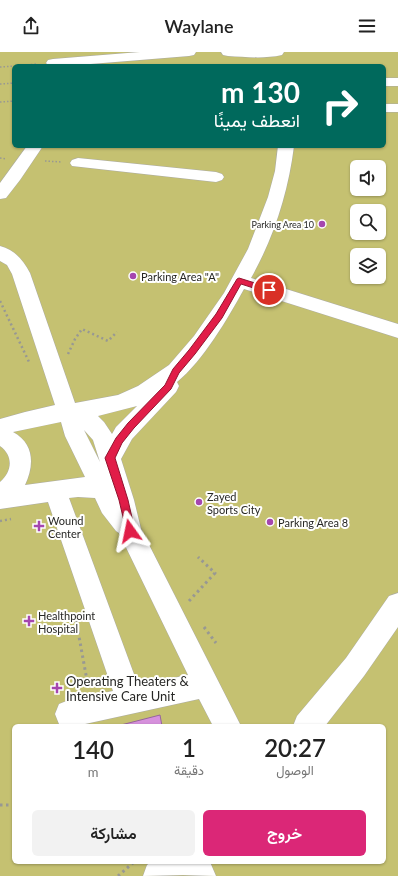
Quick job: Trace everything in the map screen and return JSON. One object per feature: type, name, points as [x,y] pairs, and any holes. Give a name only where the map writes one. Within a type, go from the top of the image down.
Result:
[{"type":"lane","points":[[52,60],[189,52]]},
{"type":"lane","points":[[271,52],[274,64]]},
{"type":"lane","points":[[221,54],[277,52]]},
{"type":"lane","points":[[386,82],[398,82]]},
{"type":"lane","points":[[386,108],[398,108]]},
{"type":"lane","points":[[0,194],[14,177],[34,148]]},
{"type":"lane","points":[[0,428],[33,418],[105,407],[128,400],[149,391],[176,371],[219,316],[255,250],[272,210],[283,168],[286,148]]},
{"type":"lane","points":[[78,163],[216,177]]},
{"type":"lane","points":[[0,252],[13,261],[21,273],[76,436],[110,506],[130,531],[226,724]]},
{"type":"lane","points":[[239,281],[398,330]]},
{"type":"lane","points":[[110,458],[124,433],[163,394],[176,371]]},
{"type":"lane","points":[[69,412],[81,415],[94,425],[103,438],[123,500],[130,531]]},
{"type":"lane","points":[[0,437],[13,443],[19,450],[22,459],[21,469],[17,479],[10,488],[0,495]]},
{"type":"lane","points":[[0,498],[78,487],[102,490]]},
{"type":"lane","points":[[55,490],[130,700]]},
{"type":"lane","points":[[309,724],[355,667],[398,605]]},
{"type":"lane","points":[[81,711],[206,684]]},
{"type":"lane","points":[[158,876],[172,864]]},
{"type":"lane","points":[[193,864],[201,876]]},
{"type":"path","points":[[0,68],[12,66]]},
{"type":"path","points":[[0,84],[12,82]]},
{"type":"path","points":[[0,102],[12,101]]},
{"type":"path","points":[[51,362],[67,355],[77,335],[82,330],[108,341],[117,332]]},
{"type":"path","points":[[0,521],[14,518]]},
{"type":"path","points":[[189,606],[190,598],[215,574],[198,557]]},
{"type":"path","points":[[76,616],[81,711]]},
{"type":"path","points":[[202,625],[216,643]]},
{"type":"path","points":[[0,805],[12,805]]},
{"type":"path","points":[[118,876],[132,864]]},
{"type":"shaded area","name":"Zayed Sports City","points":[[0,52],[398,52],[398,876],[0,876]]},
{"type":"building","points":[[160,715],[162,724],[125,724]]},
{"type":"place","name":"Parking Area 10","points":[[322,224]]},
{"type":"place","name":"Parking Area \"A\"","points":[[133,276]]},
{"type":"place","name":"Zayed Sports City","points":[[199,502]]},
{"type":"place","name":"Parking Area 8","points":[[270,522]]},
{"type":"place","name":"Wound Center","points":[[39,526]]},
{"type":"place","name":"Healthpoint Hospital","points":[[29,621]]},
{"type":"place","name":"Operating Theaters & Intensive Care Unit","points":[[57,688]]},
{"type":"route","points":[[130,531],[126,510],[110,458],[114,449],[131,425],[163,394],[173,379],[176,371],[219,316],[239,281],[269,290]]}]
